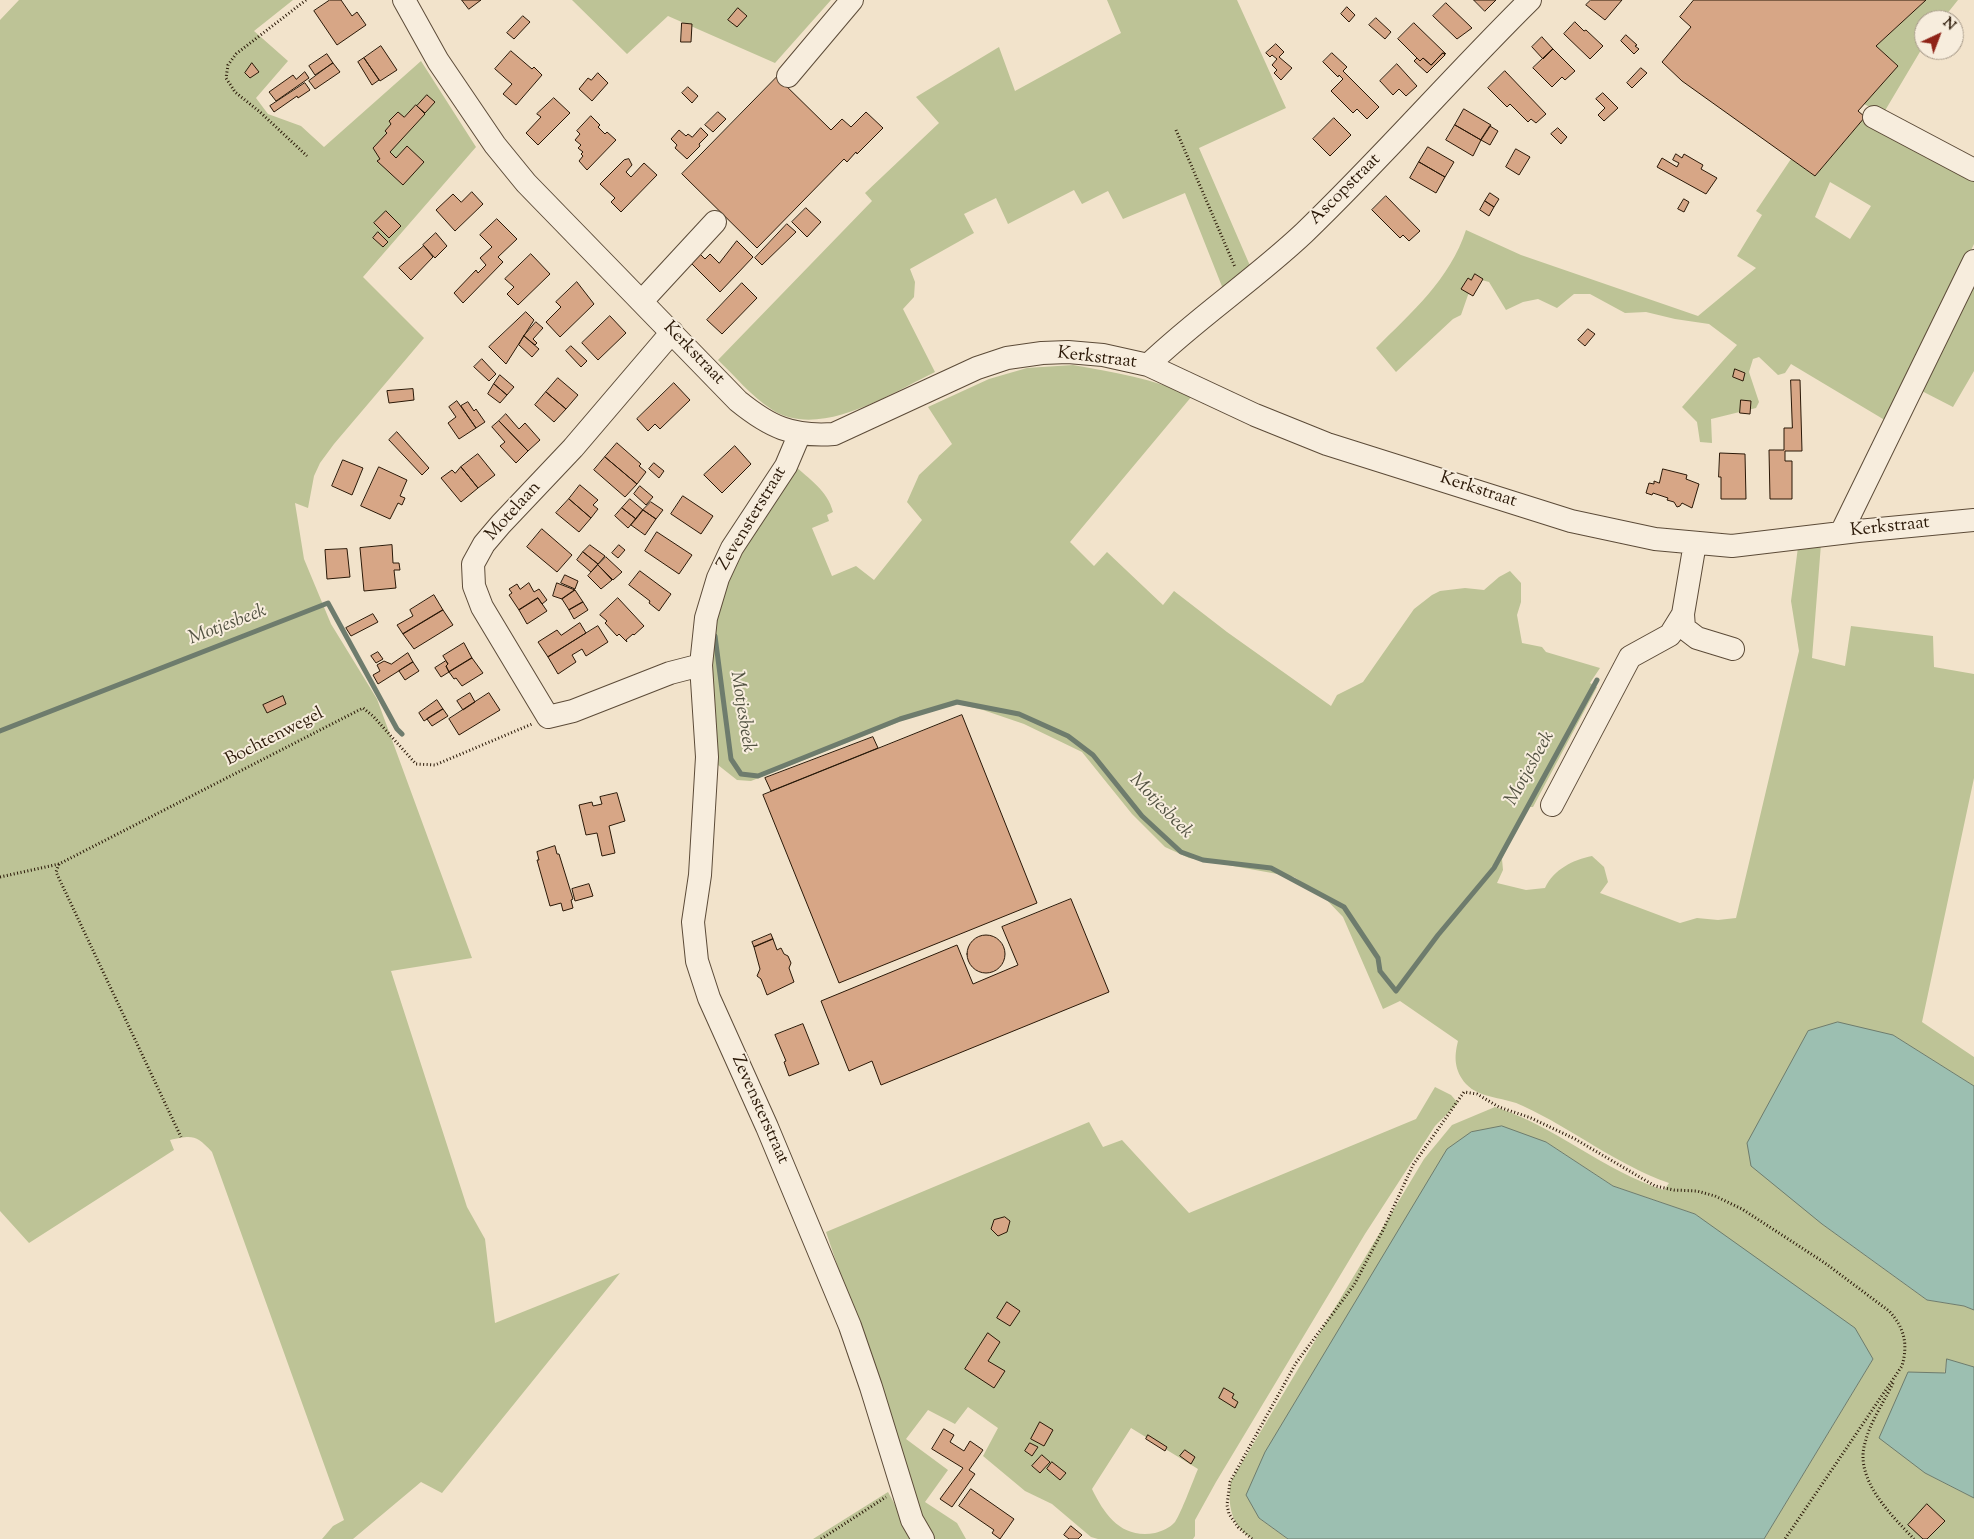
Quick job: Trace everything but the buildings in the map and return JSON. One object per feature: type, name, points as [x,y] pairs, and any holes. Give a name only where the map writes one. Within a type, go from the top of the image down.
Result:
[{"type":"street","name":"Kerkstraat","points":[[404,0],[438,61],[495,145],[526,183],[738,401],[754,414],[779,428],[800,433],[834,434],[977,368],[1007,358],[1042,353],[1068,352],[1103,355],[1148,365],[1255,415],[1327,444],[1571,521],[1656,539],[1732,546],[1974,520]]},
{"type":"street","points":[[788,76],[852,0]]},
{"type":"street","name":"Ascopstraat","points":[[1148,365],[1171,343],[1302,234],[1403,134],[1496,33],[1530,0]]},
{"type":"street","points":[[1874,117],[1974,170]]},
{"type":"street","points":[[642,301],[715,222]]},
{"type":"street","points":[[1841,533],[1974,261]]},
{"type":"street","name":"Motelaan","points":[[548,717],[482,606],[474,586],[473,564],[484,544],[501,524],[573,448],[672,332]]},
{"type":"street","name":"Zevensterstraat","points":[[800,433],[786,466],[732,548],[718,578],[706,618],[701,665],[707,757],[700,875],[693,922],[697,961],[709,998],[767,1127],[850,1326],[912,1520],[923,1539]]},
{"type":"street","points":[[1695,543],[1684,614],[1684,628],[1697,638],[1733,650]]},
{"type":"street","points":[[1552,805],[1630,657],[1670,635],[1684,614]]},
{"type":"street","points":[[548,717],[573,711],[670,673],[701,665]]},
{"type":"path","points":[[306,0],[236,54],[228,65],[226,78],[235,92],[260,112],[307,156]]},
{"type":"path","points":[[1176,130],[1233,264],[1245,282]]},
{"type":"path","name":"Bochtenwegel","points":[[0,877],[59,864],[363,708],[373,716],[416,764],[435,765],[548,717]]},
{"type":"path","points":[[59,864],[56,872],[181,1137]]},
{"type":"path","points":[[1252,1539],[1238,1527],[1229,1514],[1227,1505],[1230,1482],[1296,1363],[1354,1285],[1383,1230],[1413,1165],[1464,1092],[1477,1094],[1499,1107],[1531,1118],[1566,1135],[1656,1186],[1715,1196],[1742,1209],[1764,1222],[1890,1311],[1898,1320],[1905,1336],[1905,1353],[1898,1372],[1867,1436],[1864,1455],[1866,1476],[1881,1503],[1914,1539]]},
{"type":"path","points":[[1784,1539],[1898,1372]]},
{"type":"path","points":[[821,1539],[902,1488]]},
{"type":"shaded area","points":[[19,0],[293,0],[254,31],[288,61],[256,98],[268,114],[301,126],[324,147],[421,61],[476,147],[363,277],[424,338],[320,463],[314,476],[308,508],[295,503],[304,559],[331,624],[377,699],[472,958],[391,971],[467,1207],[485,1239],[495,1323],[620,1273],[442,1493],[421,1482],[353,1539],[322,1539],[333,1526],[344,1520],[212,1152],[207,1146],[198,1139],[189,1137],[170,1140],[174,1150],[29,1243],[0,1211],[0,20]]},
{"type":"shaded area","points":[[572,0],[831,0],[775,63],[668,16],[627,54]]},
{"type":"shaded area","points":[[1107,0],[1237,0],[1286,108],[1199,148],[1251,268],[1223,289],[1185,193],[1123,219],[1108,191],[1082,204],[1074,190],[1008,224],[996,198],[964,214],[974,233],[910,269],[915,282],[914,297],[903,309],[935,372],[854,410],[832,417],[811,420],[790,417],[771,409],[743,386],[718,360],[872,201],[865,193],[939,123],[916,97],[999,47],[1015,91],[1121,33]]},
{"type":"shaded area","points":[[1926,0],[1958,0],[1950,10],[1915,10]]},
{"type":"shaded area","points":[[1914,11],[1915,60],[1883,114],[1864,104],[1898,66],[1876,46]]},
{"type":"shaded area","points":[[1865,117],[1974,170],[1974,244],[1888,422],[1791,364],[1785,373],[1778,375],[1759,357],[1753,359],[1749,372],[1759,402],[1756,408],[1711,419],[1712,443],[1700,442],[1697,422],[1682,407],[1737,345],[1709,324],[1646,312],[1625,313],[1590,294],[1574,294],[1557,308],[1538,299],[1523,302],[1506,310],[1489,282],[1478,279],[1468,295],[1461,315],[1453,319],[1396,372],[1376,348],[1416,308],[1440,279],[1459,248],[1466,230],[1521,255],[1698,316],[1756,268],[1737,256],[1762,215],[1756,211],[1791,159],[1815,176]],"holes":[[[1830,182],[1871,206],[1850,239],[1815,217]]]},
{"type":"shaded area","points":[[1974,271],[1974,371],[1953,407],[1916,388]]},
{"type":"shaded area","points":[[1073,365],[1119,373],[1178,390],[1192,396],[1070,542],[1094,566],[1107,552],[1163,605],[1174,591],[1227,632],[1331,706],[1337,695],[1363,682],[1414,609],[1432,595],[1440,591],[1465,588],[1484,590],[1499,577],[1510,571],[1521,583],[1521,602],[1517,615],[1522,643],[1542,647],[1546,652],[1600,668],[1590,683],[1597,687],[1533,807],[1527,807],[1502,859],[1503,870],[1497,883],[1526,890],[1545,888],[1553,876],[1565,866],[1592,856],[1604,867],[1608,882],[1600,893],[1680,923],[1697,918],[1718,920],[1736,918],[1799,651],[1791,601],[1798,547],[1821,544],[1812,658],[1845,666],[1851,626],[1933,636],[1934,667],[1974,674],[1974,778],[1922,1022],[1974,1057],[1974,1086],[1893,1035],[1822,1224],[1927,1300],[1964,1306],[1974,1310],[1974,1367],[1947,1360],[1925,1473],[1974,1498],[1974,1539],[1764,1539],[1873,1359],[1695,1214],[1613,1186],[1546,1142],[1259,1518],[1288,1539],[1253,1539],[1240,1528],[1235,1521],[1230,1506],[1231,1481],[1424,1159],[1452,1125],[1495,1107],[1538,1125],[1642,1182],[1664,1190],[1669,1183],[1631,1167],[1560,1125],[1523,1106],[1472,1089],[1462,1079],[1457,1068],[1456,1052],[1458,1041],[1400,1001],[1383,1009],[1343,917],[1323,896],[1294,877],[1189,858],[1165,847],[1132,814],[1082,752],[1024,724],[983,710],[958,704],[919,714],[751,781],[737,780],[718,765],[710,658],[726,567],[793,464],[817,486],[831,505],[833,512],[827,515],[829,521],[812,528],[832,576],[856,566],[874,580],[922,520],[907,502],[919,475],[952,444],[928,407],[989,379],[1027,368]]},
{"type":"shaded area","points":[[1838,1022],[1893,1035],[1974,1086],[1974,1310],[1964,1306],[1927,1300],[1822,1224],[1751,1166],[1747,1143],[1808,1031]]},
{"type":"shaded area","points":[[1435,1087],[1451,1095],[1458,1103],[1435,1126],[1365,1234],[1216,1482],[1195,1520],[1195,1536],[1193,1539],[1098,1539],[1091,1537],[1052,1504],[1025,1491],[983,1456],[998,1428],[968,1407],[955,1424],[928,1410],[906,1439],[948,1470],[925,1502],[957,1523],[966,1539],[935,1539],[917,1504],[826,1232],[1089,1122],[1103,1147],[1122,1140],[1189,1213],[1416,1119]],"holes":[[[1131,1428],[1198,1469],[1175,1522],[1168,1528],[1155,1533],[1143,1534],[1124,1529],[1109,1516],[1092,1489]]]},
{"type":"shaded area","points":[[1502,1126],[1546,1142],[1613,1186],[1695,1214],[1855,1328],[1873,1359],[1764,1539],[1288,1539],[1259,1518],[1246,1495],[1265,1452],[1447,1149],[1471,1132]]},
{"type":"shaded area","points":[[1947,1359],[1974,1367],[1974,1498],[1925,1473],[1879,1438],[1908,1372],[1945,1373]]},
{"type":"shaded area","points":[[888,1492],[914,1539],[813,1539]]},
{"type":"waterway","name":"Motjesbeek","points":[[0,731],[328,603],[397,729],[402,734]]},
{"type":"waterway","name":"Motjesbeek","points":[[715,636],[731,759],[741,774],[758,776],[900,719],[957,702],[1019,714],[1068,736],[1093,755],[1142,816],[1181,852],[1203,860],[1271,868],[1344,907],[1378,958],[1380,971],[1396,991],[1438,935],[1494,868],[1597,680]]}]
